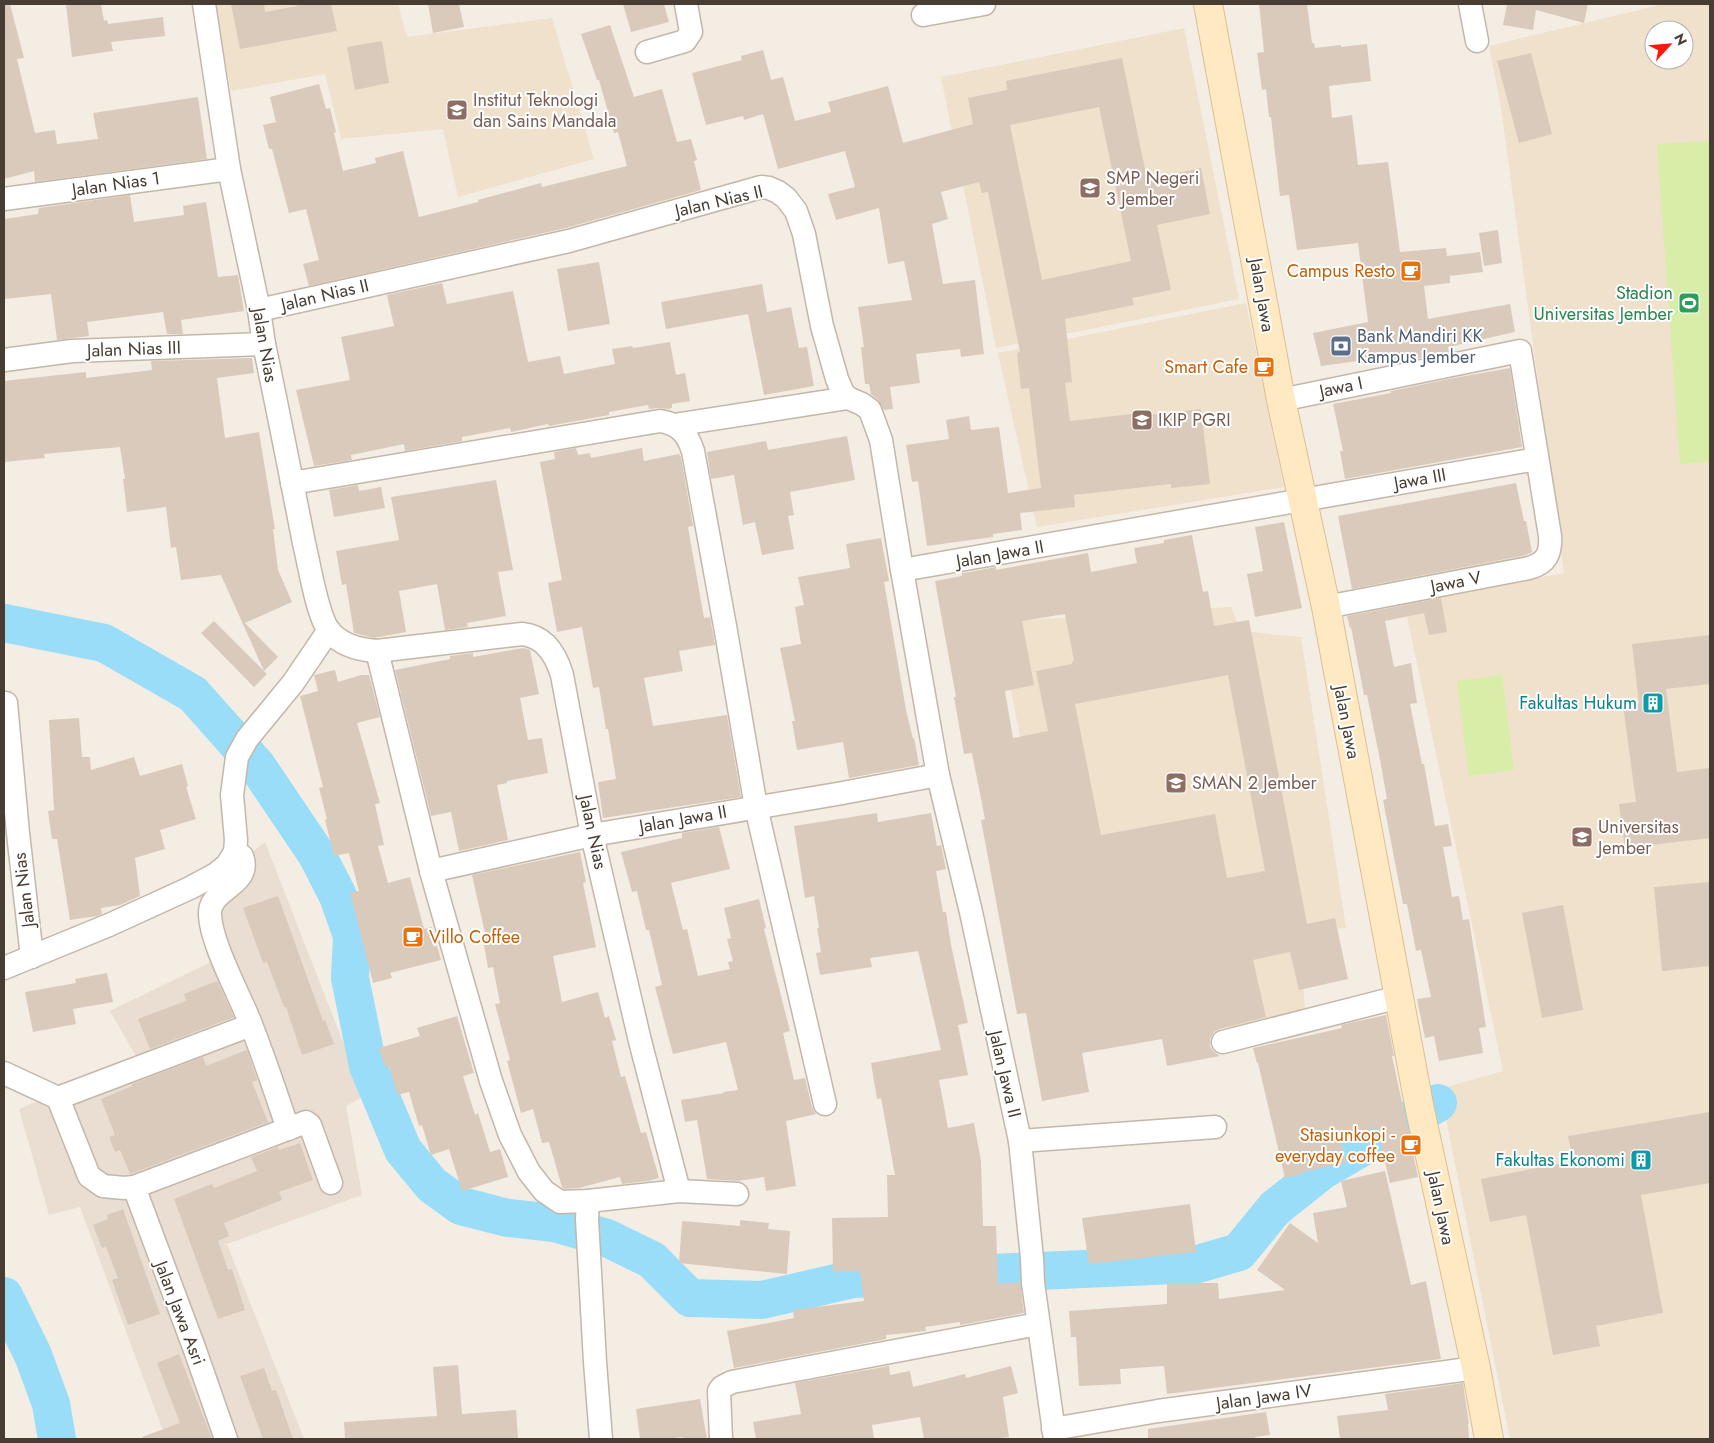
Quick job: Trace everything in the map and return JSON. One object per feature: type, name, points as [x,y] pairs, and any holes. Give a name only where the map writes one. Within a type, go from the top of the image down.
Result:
[{"type":"main road","name":"Jalan Jawa","points":[[1208,4],[1281,400],[1326,606],[1420,1113],[1476,1368],[1489,1439]]},
{"type":"street","name":"Jalan Nias","points":[[204,4],[229,169],[259,310],[264,344],[310,572],[324,622],[336,638],[346,644],[364,650],[377,651],[522,634],[535,636],[551,650],[562,674],[592,834],[640,1041],[679,1191]]},
{"type":"street","points":[[647,52],[685,41],[691,32],[686,4]]},
{"type":"street","points":[[923,14],[984,4]]},
{"type":"street","points":[[1470,4],[1477,40]]},
{"type":"street","name":"Jalan Nias 1","points":[[4,199],[229,169]]},
{"type":"street","name":"Jalan Nias II","points":[[259,310],[569,241],[761,187],[769,188],[792,204],[799,219],[804,234],[822,326],[840,387],[848,398]]},
{"type":"street","name":"Jalan Nias III","points":[[4,360],[72,351],[264,344]]},
{"type":"street","name":"Jawa I","points":[[1281,400],[1520,350],[1537,459]]},
{"type":"street","points":[[674,425],[848,398],[865,406],[870,410],[877,426],[902,570]]},
{"type":"street","points":[[292,482],[660,421],[674,425],[685,433],[693,451],[726,626],[756,807],[825,1104]]},
{"type":"street","name":"Jawa III","points":[[1303,499],[1537,459]]},
{"type":"street","name":"Jawa V","points":[[1326,606],[1535,567],[1542,563],[1549,555],[1550,544],[1548,521],[1537,459]]},
{"type":"street","name":"Jalan Jawa II","points":[[1054,1434],[1033,1283],[1020,1141],[971,912],[938,775],[902,570],[1146,529],[1303,499]]},
{"type":"street","points":[[4,968],[109,925],[190,888],[216,874],[227,865],[235,852],[236,840],[232,795],[237,757],[247,739],[281,695],[293,683],[329,630]]},
{"type":"street","points":[[377,651],[431,871],[491,1081],[518,1153],[529,1172],[544,1191],[560,1202],[588,1210],[679,1191],[737,1194]]},
{"type":"street","name":"Jalan Nias","points":[[6,703],[32,957]]},
{"type":"street","name":"Jalan Jawa II","points":[[431,871],[592,834],[838,794],[938,775]]},
{"type":"street","points":[[235,852],[242,856],[244,868],[241,875],[216,898],[210,907],[211,926],[251,1025],[288,1130]]},
{"type":"street","points":[[1223,1042],[1398,998]]},
{"type":"street","points":[[58,1098],[251,1025]]},
{"type":"street","points":[[4,1073],[58,1098],[89,1176],[103,1186],[134,1187],[306,1122],[310,1124],[331,1183]]},
{"type":"street","points":[[1020,1141],[1215,1126]]},
{"type":"street","name":"Jalan Jawa Asri","points":[[134,1187],[226,1439]]},
{"type":"street","points":[[588,1210],[594,1362],[601,1439]]},
{"type":"street","points":[[721,1439],[719,1391],[726,1385],[1038,1324]]},
{"type":"street","name":"Jalan Jawa IV","points":[[1054,1434],[1167,1410],[1476,1368]]},
{"type":"shaded area","name":"Institut Teknologi dan Sains Mandala","points":[[214,4],[398,4],[407,37],[552,18],[594,159],[458,197],[443,129],[341,139],[325,74],[231,91]]},
{"type":"shaded area","name":"Universitas Jember","points":[[1664,4],[1710,4],[1710,1439],[1510,1439],[1440,1089],[1503,1071],[1404,602],[1564,573],[1501,108],[1489,46]]},
{"type":"shaded area","name":"SMP Negeri 3 Jember","points":[[1184,28],[1239,299],[996,348],[941,77]]},
{"type":"shaded area","name":"IKIP PGRI","points":[[1246,303],[1284,487],[1037,527],[998,353]]},
{"type":"shaded area","name":"SMAN 2 Jember","points":[[1231,607],[1241,631],[1301,637],[1346,928],[1299,931],[1305,1011],[1229,1030],[1201,976],[1070,997],[998,622]]},
{"type":"shaded area","points":[[265,842],[364,1096],[346,1106],[362,1195],[227,1244],[304,1439],[166,1439],[80,1207],[49,1215],[19,1109],[137,1058],[110,1011],[219,958],[199,895]]},
{"type":"green space","name":"Stadion Universitas Jember","points":[[1710,141],[1710,462],[1680,464],[1657,144]]},
{"type":"green space","points":[[1502,675],[1514,770],[1469,776],[1457,681]]},
{"type":"building","points":[[4,4],[10,4],[24,58],[17,59],[35,133],[55,130],[57,144],[98,139],[93,113],[198,97],[207,159],[35,182],[34,171],[4,179]]},
{"type":"building","points":[[66,4],[101,4],[104,21],[107,20],[108,24],[163,17],[165,36],[111,42],[113,51],[72,57]]},
{"type":"building","points":[[231,4],[264,4],[265,12],[297,6],[296,4],[331,4],[337,31],[240,49]]},
{"type":"building","points":[[428,4],[459,4],[464,27],[433,33]]},
{"type":"building","points":[[623,4],[664,4],[669,22],[631,32]]},
{"type":"building","points":[[1259,4],[1307,4],[1312,43],[1314,43],[1315,48],[1367,44],[1371,81],[1329,86],[1332,118],[1352,115],[1358,165],[1388,162],[1400,252],[1446,248],[1447,256],[1480,252],[1483,272],[1450,276],[1450,283],[1424,286],[1428,319],[1510,304],[1515,332],[1448,347],[1449,352],[1386,365],[1385,361],[1381,362],[1381,358],[1321,366],[1313,333],[1368,322],[1358,243],[1297,250],[1289,195],[1280,196],[1271,117],[1269,117],[1266,89],[1262,90],[1257,53],[1264,52]]},
{"type":"building","points":[[1507,4],[1588,4],[1584,23],[1536,10],[1533,30],[1503,25]]},
{"type":"building","points":[[610,25],[634,97],[662,89],[677,142],[691,139],[697,160],[694,161],[701,190],[566,228],[309,286],[303,264],[319,260],[306,209],[289,213],[272,149],[269,149],[263,125],[276,122],[270,97],[319,84],[326,109],[330,108],[343,171],[376,163],[375,158],[403,151],[419,217],[541,183],[542,187],[627,166],[618,132],[614,133],[599,80],[597,80],[581,34]]},
{"type":"building","points":[[382,41],[389,83],[355,90],[347,47]]},
{"type":"building","points":[[763,50],[771,80],[783,77],[795,121],[831,112],[828,102],[888,86],[903,143],[973,124],[968,98],[1007,90],[1006,81],[1122,58],[1147,179],[1201,168],[1210,214],[1157,225],[1171,290],[1132,298],[1134,305],[1065,319],[1072,382],[1065,383],[1070,421],[1149,412],[1149,415],[1201,409],[1210,484],[1171,488],[1171,484],[1074,495],[1075,507],[1020,513],[1022,530],[993,534],[993,537],[927,546],[918,481],[912,482],[906,445],[949,439],[946,420],[969,416],[971,430],[999,427],[1008,493],[1041,488],[1029,388],[1021,389],[1017,353],[1020,352],[988,192],[982,193],[979,182],[941,192],[948,219],[932,224],[943,284],[975,280],[984,354],[961,357],[960,349],[916,354],[920,383],[890,387],[893,409],[884,410],[878,400],[871,394],[869,384],[865,384],[861,347],[864,347],[858,307],[912,300],[904,261],[888,264],[879,208],[836,220],[828,194],[855,187],[845,151],[778,169],[763,114],[744,120],[743,116],[706,125],[692,73],[742,60],[741,56]],"holes":[[[1099,107],[1131,261],[1042,280],[1010,125]]]},
{"type":"building","points":[[1531,53],[1552,134],[1519,143],[1497,61]]},
{"type":"building","points":[[130,195],[134,222],[184,215],[183,206],[206,202],[218,277],[238,275],[244,311],[181,320],[183,334],[167,334],[163,312],[87,322],[89,336],[57,340],[51,294],[4,299],[4,219],[38,214],[39,208]]},
{"type":"building","points":[[1498,230],[1502,263],[1484,266],[1479,233]]},
{"type":"building","points":[[599,262],[610,324],[568,331],[557,269]]},
{"type":"building","points":[[442,283],[447,304],[513,291],[528,362],[560,356],[564,374],[615,364],[612,349],[632,346],[633,348],[670,342],[676,375],[685,373],[690,401],[672,404],[672,408],[668,409],[649,409],[648,405],[609,412],[609,415],[549,426],[548,424],[511,432],[510,428],[462,437],[462,441],[405,451],[404,444],[351,455],[352,460],[314,466],[296,390],[350,380],[341,337],[394,326],[387,295]]},
{"type":"building","points":[[762,284],[767,312],[791,307],[799,348],[807,347],[814,386],[764,395],[748,314],[666,329],[661,302]]},
{"type":"building","points":[[252,358],[254,373],[217,378],[225,438],[259,432],[275,529],[273,529],[278,570],[292,602],[245,623],[278,657],[264,671],[221,575],[181,580],[176,547],[171,548],[166,507],[127,512],[123,479],[125,479],[120,447],[44,454],[45,458],[4,462],[4,381],[86,372],[86,378],[152,370],[151,361]]},
{"type":"building","points":[[1510,368],[1522,447],[1345,479],[1340,451],[1343,451],[1333,404]]},
{"type":"building","points":[[847,436],[855,480],[790,492],[794,515],[788,516],[794,549],[762,555],[755,522],[743,525],[734,475],[711,479],[707,452],[766,441],[768,450]]},
{"type":"building","points":[[576,448],[578,455],[590,453],[591,458],[642,448],[644,461],[679,454],[681,457],[693,526],[688,527],[704,618],[710,617],[715,645],[679,651],[683,671],[644,678],[653,726],[727,715],[741,797],[603,818],[598,782],[616,779],[599,687],[593,688],[582,627],[557,632],[548,583],[562,580],[540,462],[555,459],[554,452]]},
{"type":"building","points":[[496,480],[513,570],[498,572],[506,616],[467,623],[468,627],[445,630],[437,584],[399,591],[406,632],[374,638],[354,633],[346,584],[342,585],[336,551],[399,540],[391,497]]},
{"type":"building","points":[[1516,483],[1532,552],[1526,555],[1352,589],[1338,516]]},
{"type":"building","points":[[358,485],[359,491],[381,487],[385,508],[334,517],[329,490]]},
{"type":"building","points":[[1284,522],[1302,608],[1255,617],[1247,574],[1263,571],[1255,527]]},
{"type":"building","points":[[1192,535],[1203,592],[1208,591],[1214,626],[1249,620],[1307,924],[1335,918],[1348,979],[1299,990],[1290,952],[1253,960],[1266,1017],[1214,1032],[1210,1039],[1210,1046],[1220,1056],[1167,1066],[1162,1039],[1082,1053],[1089,1092],[1042,1101],[1026,1013],[1017,1014],[981,820],[985,819],[972,753],[964,754],[954,697],[956,697],[935,581],[962,576],[962,573],[996,567],[996,570],[1088,553],[1091,572],[1137,563],[1134,548],[1164,543],[1164,540]],"holes":[[[1065,614],[1074,661],[1072,664],[1036,671],[1048,731],[1013,738],[1005,691],[1034,685],[1022,621]],[[1228,675],[1265,871],[1227,878],[1215,814],[1101,835],[1075,704]]]},
{"type":"building","points":[[881,538],[889,581],[884,582],[906,710],[919,765],[849,778],[843,742],[797,750],[792,721],[795,721],[780,648],[801,644],[795,607],[804,605],[798,577],[850,568],[846,544]]},
{"type":"building","points":[[1441,598],[1447,632],[1429,635],[1424,613],[1385,621],[1394,667],[1411,663],[1417,703],[1410,704],[1422,764],[1424,764],[1435,826],[1448,824],[1452,846],[1443,847],[1452,897],[1459,896],[1463,920],[1469,919],[1486,1027],[1479,1028],[1483,1053],[1439,1061],[1434,1036],[1425,1038],[1417,999],[1431,997],[1421,950],[1416,951],[1407,904],[1403,904],[1383,800],[1387,799],[1381,765],[1367,695],[1364,695],[1351,627],[1347,616]]},
{"type":"building","points":[[214,621],[267,674],[254,687],[201,633]]},
{"type":"building","points":[[1710,635],[1710,684],[1666,689],[1677,772],[1710,768],[1710,838],[1625,848],[1619,804],[1636,802],[1623,705],[1639,703],[1632,644]]},
{"type":"building","points":[[523,648],[530,650],[539,694],[520,698],[528,740],[542,738],[548,773],[507,781],[507,783],[497,785],[508,840],[459,851],[451,812],[431,816],[395,670],[450,659],[450,656],[473,653],[473,657]]},
{"type":"building","points":[[335,670],[338,682],[361,675],[369,675],[380,717],[357,723],[380,803],[375,804],[384,845],[378,846],[388,883],[410,877],[424,929],[432,927],[441,960],[390,973],[392,978],[373,983],[350,893],[359,891],[349,853],[334,856],[319,788],[323,787],[300,696],[318,691],[314,675]]},
{"type":"building","points":[[79,718],[82,757],[90,757],[91,770],[134,757],[140,776],[182,764],[188,786],[186,787],[196,819],[160,830],[165,849],[135,858],[140,896],[120,905],[101,908],[102,914],[97,916],[70,920],[57,839],[52,839],[48,811],[54,810],[49,720]]},
{"type":"building","points":[[877,813],[878,822],[931,813],[937,846],[941,845],[946,869],[936,871],[943,912],[946,912],[951,945],[968,1023],[958,1025],[968,1075],[939,1080],[948,1128],[974,1123],[981,1161],[983,1226],[996,1226],[998,1284],[1020,1282],[1024,1313],[960,1325],[960,1322],[925,1327],[926,1331],[886,1335],[886,1339],[734,1368],[727,1331],[794,1318],[793,1310],[864,1301],[860,1271],[833,1271],[832,1218],[888,1217],[887,1175],[895,1175],[881,1098],[877,1099],[871,1063],[941,1050],[918,951],[870,958],[872,967],[820,975],[816,953],[821,952],[814,896],[805,898],[794,826]]},
{"type":"building","points":[[719,827],[730,869],[671,883],[683,930],[687,929],[698,976],[730,969],[728,962],[733,961],[727,939],[731,938],[724,908],[759,899],[766,928],[764,929],[790,1031],[783,1033],[794,1080],[805,1078],[812,1107],[816,1114],[786,1121],[796,1186],[766,1191],[764,1177],[738,1181],[707,1179],[697,1120],[685,1122],[681,1100],[738,1090],[726,1042],[673,1054],[655,987],[662,985],[649,930],[646,930],[637,891],[632,892],[621,852],[682,838],[682,833]]},
{"type":"building","points":[[580,852],[586,882],[583,883],[596,947],[553,956],[562,1002],[598,992],[605,1018],[609,1016],[616,1040],[612,1041],[621,1077],[625,1076],[641,1133],[646,1132],[659,1178],[622,1184],[620,1177],[579,1188],[564,1189],[549,1142],[542,1143],[533,1109],[521,1113],[507,1061],[510,1060],[495,1004],[500,1003],[493,967],[488,968],[482,934],[485,933],[472,875]]},
{"type":"building","points":[[1710,882],[1710,966],[1662,971],[1654,887]]},
{"type":"building","points":[[278,896],[323,1021],[325,1020],[334,1044],[302,1055],[286,1007],[284,1007],[267,962],[263,963],[243,908]]},
{"type":"building","points":[[1563,905],[1583,1010],[1542,1018],[1522,913]]},
{"type":"building","points":[[107,973],[113,1002],[73,1009],[76,1024],[33,1032],[25,992],[76,983],[75,979]]},
{"type":"building","points":[[217,981],[234,1017],[150,1049],[138,1019],[186,1001],[184,994]]},
{"type":"building","points":[[1386,1015],[1394,1056],[1392,1056],[1418,1177],[1390,1183],[1377,1128],[1340,1137],[1346,1163],[1303,1172],[1303,1174],[1285,1178],[1253,1048],[1342,1028],[1341,1025]]},
{"type":"building","points":[[457,1016],[474,1073],[463,1076],[475,1115],[478,1113],[490,1152],[500,1149],[508,1177],[462,1191],[449,1149],[431,1155],[422,1125],[419,1126],[409,1092],[397,1095],[389,1066],[385,1067],[379,1048],[420,1036],[417,1028]]},
{"type":"building","points":[[247,1050],[257,1080],[252,1082],[268,1122],[130,1174],[120,1150],[115,1152],[109,1137],[115,1135],[101,1099],[132,1086],[132,1084],[203,1057],[206,1066]]},
{"type":"building","points":[[1710,1112],[1710,1183],[1641,1195],[1663,1313],[1596,1326],[1600,1346],[1553,1355],[1526,1215],[1490,1222],[1481,1179],[1573,1161],[1568,1136]]},
{"type":"building","points":[[300,1143],[313,1180],[279,1192],[282,1200],[224,1223],[229,1236],[218,1241],[228,1270],[232,1269],[245,1310],[218,1319],[174,1199],[212,1184],[214,1188],[257,1171],[251,1157],[278,1147],[279,1150]]},
{"type":"building","points":[[1385,1171],[1411,1285],[1426,1281],[1441,1359],[1167,1394],[1164,1366],[1120,1369],[1121,1384],[1079,1386],[1076,1337],[1071,1337],[1069,1311],[1167,1304],[1167,1283],[1218,1283],[1219,1299],[1285,1290],[1257,1270],[1290,1223],[1318,1243],[1313,1213],[1347,1207],[1341,1181]]},
{"type":"building","points":[[1190,1204],[1196,1252],[1089,1264],[1082,1218]]},
{"type":"building","points":[[123,1209],[160,1314],[128,1325],[112,1280],[118,1278],[106,1247],[102,1248],[93,1225],[108,1219],[107,1215]]},
{"type":"building","points":[[740,1220],[769,1223],[768,1229],[790,1231],[787,1274],[679,1263],[682,1221],[740,1226]]},
{"type":"building","points":[[179,1354],[212,1439],[143,1439],[142,1437],[180,1423],[157,1363]]},
{"type":"building","points":[[458,1365],[462,1414],[516,1410],[518,1439],[345,1439],[344,1422],[437,1416],[433,1367]]},
{"type":"building","points":[[889,1366],[890,1375],[910,1371],[913,1387],[965,1374],[966,1378],[1011,1366],[1018,1393],[1003,1397],[1009,1437],[992,1439],[924,1439],[920,1417],[872,1425],[874,1439],[756,1439],[753,1422],[801,1414],[795,1383]]},
{"type":"building","points":[[264,1368],[272,1391],[276,1390],[293,1439],[263,1439],[240,1376]]},
{"type":"building","points":[[1463,1383],[1469,1424],[1469,1439],[1340,1439],[1337,1416],[1388,1410],[1385,1394]]},
{"type":"building","points":[[700,1399],[707,1439],[683,1439],[683,1437],[640,1439],[636,1409]]},
{"type":"building","points":[[1266,1412],[1270,1435],[1255,1437],[1256,1439],[1148,1439],[1148,1429]]},
{"type":"waterway","points":[[4,623],[104,643],[193,694],[257,766],[317,855],[338,896],[352,936],[350,978],[368,1066],[403,1150],[432,1185],[461,1206],[508,1218],[554,1223],[607,1238],[652,1260],[690,1298],[762,1300],[853,1279],[1198,1264],[1239,1252],[1275,1208],[1323,1170],[1438,1103]]},
{"type":"waterway","points":[[4,1296],[33,1355],[51,1404],[57,1439]]},
{"type":"place","name":"Institut Teknologi dan Sains Mandala","points":[[457,110]]},
{"type":"place","name":"SMP Negeri 3 Jember","points":[[1090,188]]},
{"type":"place","name":"Campus Resto","points":[[1411,271]]},
{"type":"place","name":"Stadion Universitas Jember","points":[[1689,303]]},
{"type":"place","name":"Bank Mandiri KK Kampus Jember","points":[[1341,346]]},
{"type":"place","name":"Smart Cafe","points":[[1264,367]]},
{"type":"place","name":"IKIP PGRI","points":[[1142,420]]},
{"type":"place","name":"Fakultas Hukum","points":[[1653,703]]},
{"type":"place","name":"SMAN 2 Jember","points":[[1176,783]]},
{"type":"place","name":"Universitas Jember","points":[[1582,837]]},
{"type":"place","name":"Villo Coffee","points":[[413,937]]},
{"type":"place","name":"Stasiunkopi - everyday coffee","points":[[1411,1145]]},
{"type":"place","name":"Fakultas Ekonomi","points":[[1641,1160]]}]
